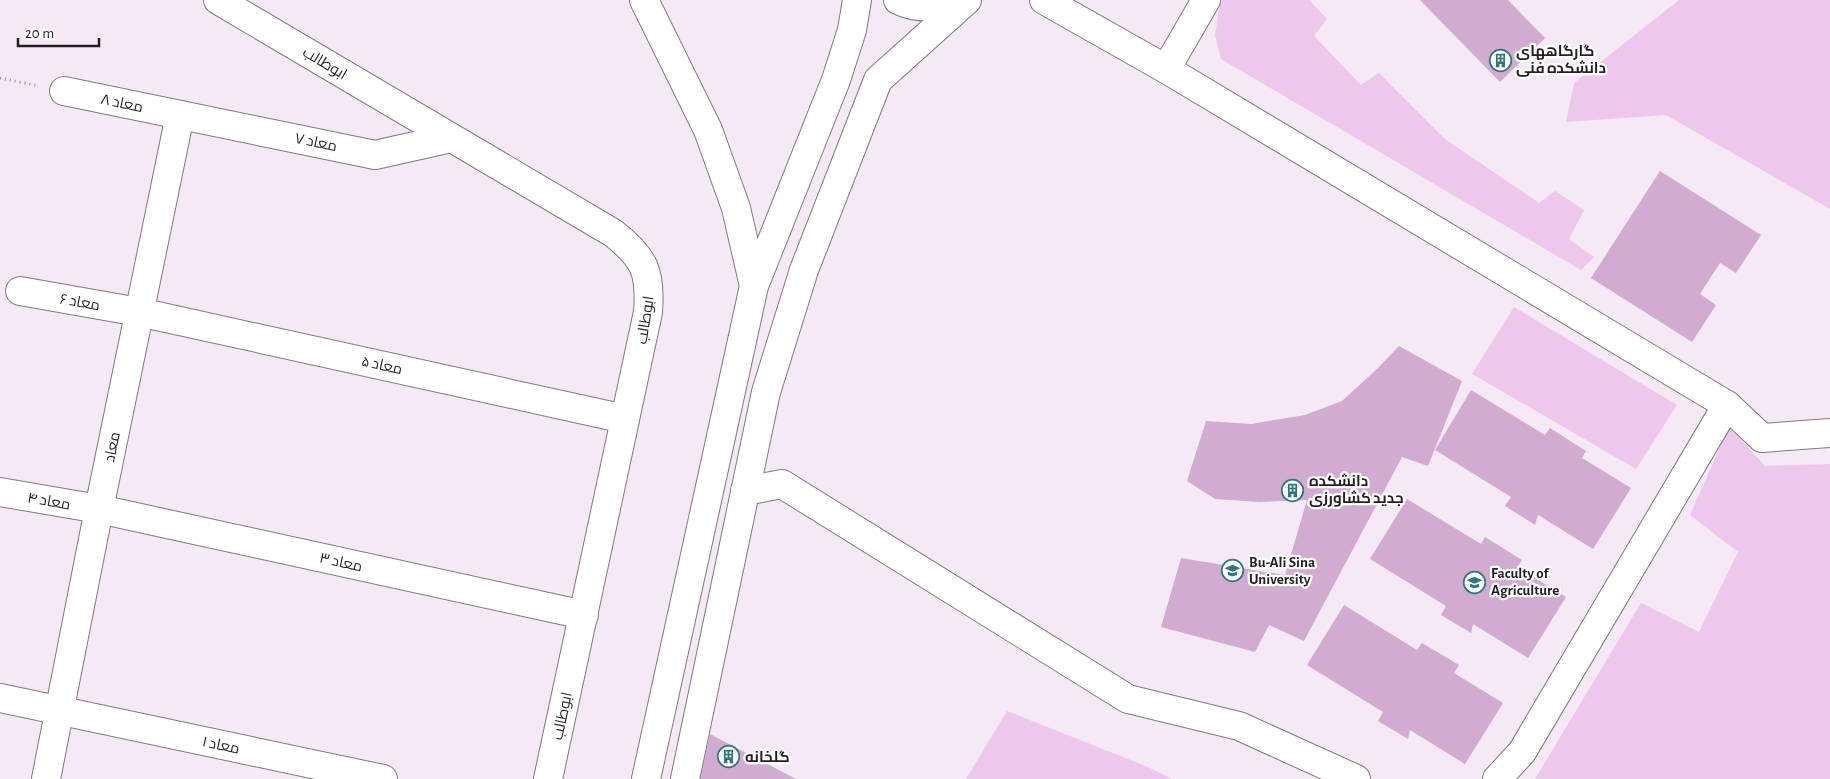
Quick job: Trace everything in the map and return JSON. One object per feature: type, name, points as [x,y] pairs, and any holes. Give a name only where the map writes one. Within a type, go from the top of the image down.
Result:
[{"type":"street","name":"ابوطالب","points":[[218,0],[612,233],[631,247],[644,266],[650,289],[648,312],[548,779]]},
{"type":"street","points":[[644,0],[708,130],[736,208],[754,286]]},
{"type":"street","points":[[646,779],[754,286],[836,80],[852,30],[857,0]]},
{"type":"street","points":[[898,0],[928,7],[960,0]]},
{"type":"street","points":[[685,779],[766,392],[804,270],[878,80],[967,0]]},
{"type":"street","points":[[1044,0],[1166,69],[1727,405],[1762,438],[1830,433]]},
{"type":"street","points":[[1166,69],[1206,0]]},
{"type":"street","name":"معاد ۸","points":[[64,91],[180,115]]},
{"type":"street","name":"معاد ۷","points":[[180,115],[375,154],[451,138]]},
{"type":"street","name":"معاد","points":[[46,779],[180,115]]},
{"type":"street","name":"معاد ۶","points":[[20,292],[139,312]]},
{"type":"street","name":"معاد ۵","points":[[139,312],[625,419]]},
{"type":"street","points":[[1497,779],[1522,752],[1727,405]]},
{"type":"street","points":[[745,491],[782,484],[1128,699],[1239,726],[1356,779]]},
{"type":"street","name":"معاد ۴","points":[[0,492],[99,509]]},
{"type":"street","name":"معاد ۳","points":[[99,509],[584,615]]},
{"type":"street","name":"معاد ۱","points":[[0,698],[382,779]]},
{"type":"path","points":[[0,78],[64,91]]},
{"type":"shaded area","points":[[1222,0],[1309,0],[1327,19],[1314,36],[1361,85],[1379,73],[1445,139],[1539,203],[1555,191],[1584,210],[1569,239],[1594,257],[1581,270],[1221,59],[1215,35]]},
{"type":"shaded area","points":[[1679,0],[1830,0],[1830,209],[1666,115],[1566,122],[1574,83]]},
{"type":"shaded area","points":[[1514,307],[1677,405],[1636,469],[1472,374]]},
{"type":"shaded area","points":[[1729,427],[1765,466],[1830,464],[1830,779],[1535,779],[1641,603],[1699,632],[1738,552],[1690,515]]},
{"type":"shaded area","points":[[1007,711],[1148,767],[1172,779],[966,779]]},
{"type":"building","name":"گارگاههای دانشکده فنی","points":[[1420,0],[1508,0],[1545,38],[1500,82]]},
{"type":"building","points":[[1660,171],[1761,235],[1736,273],[1720,263],[1700,294],[1716,305],[1692,342],[1591,278]]},
{"type":"building","name":"دانشکده جدید کشاورزی","points":[[1399,346],[1462,381],[1428,466],[1402,457],[1304,641],[1269,625],[1255,652],[1161,627],[1181,558],[1285,575],[1307,500],[1260,502],[1215,499],[1187,481],[1206,421],[1251,424],[1305,415],[1342,401]]},
{"type":"building","name":"دانشکده جدید کشاورزی","points":[[1471,390],[1545,435],[1550,428],[1586,451],[1582,458],[1631,488],[1593,549],[1538,515],[1535,525],[1505,506],[1511,497],[1435,450]]},
{"type":"building","name":"Faculty of Agriculture","points":[[1407,499],[1481,544],[1485,537],[1522,560],[1517,567],[1566,597],[1528,658],[1473,624],[1471,633],[1441,615],[1446,606],[1370,559]]},
{"type":"building","points":[[1344,605],[1417,650],[1422,643],[1459,665],[1454,673],[1503,703],[1465,764],[1410,730],[1408,739],[1378,721],[1383,712],[1307,665]]},
{"type":"building","name":"گلخانه","points":[[710,734],[796,779],[700,779]]},
{"type":"place","name":"گارگاههای دانشکده فنی","points":[[1500,60]]},
{"type":"place","name":"دانشکده جدید کشاورزی","points":[[1293,490]]},
{"type":"place","name":"Bu-Ali Sina University","points":[[1233,571]]},
{"type":"place","name":"Faculty of Agriculture","points":[[1475,582]]},
{"type":"place","name":"گلخانه","points":[[729,757]]}]
